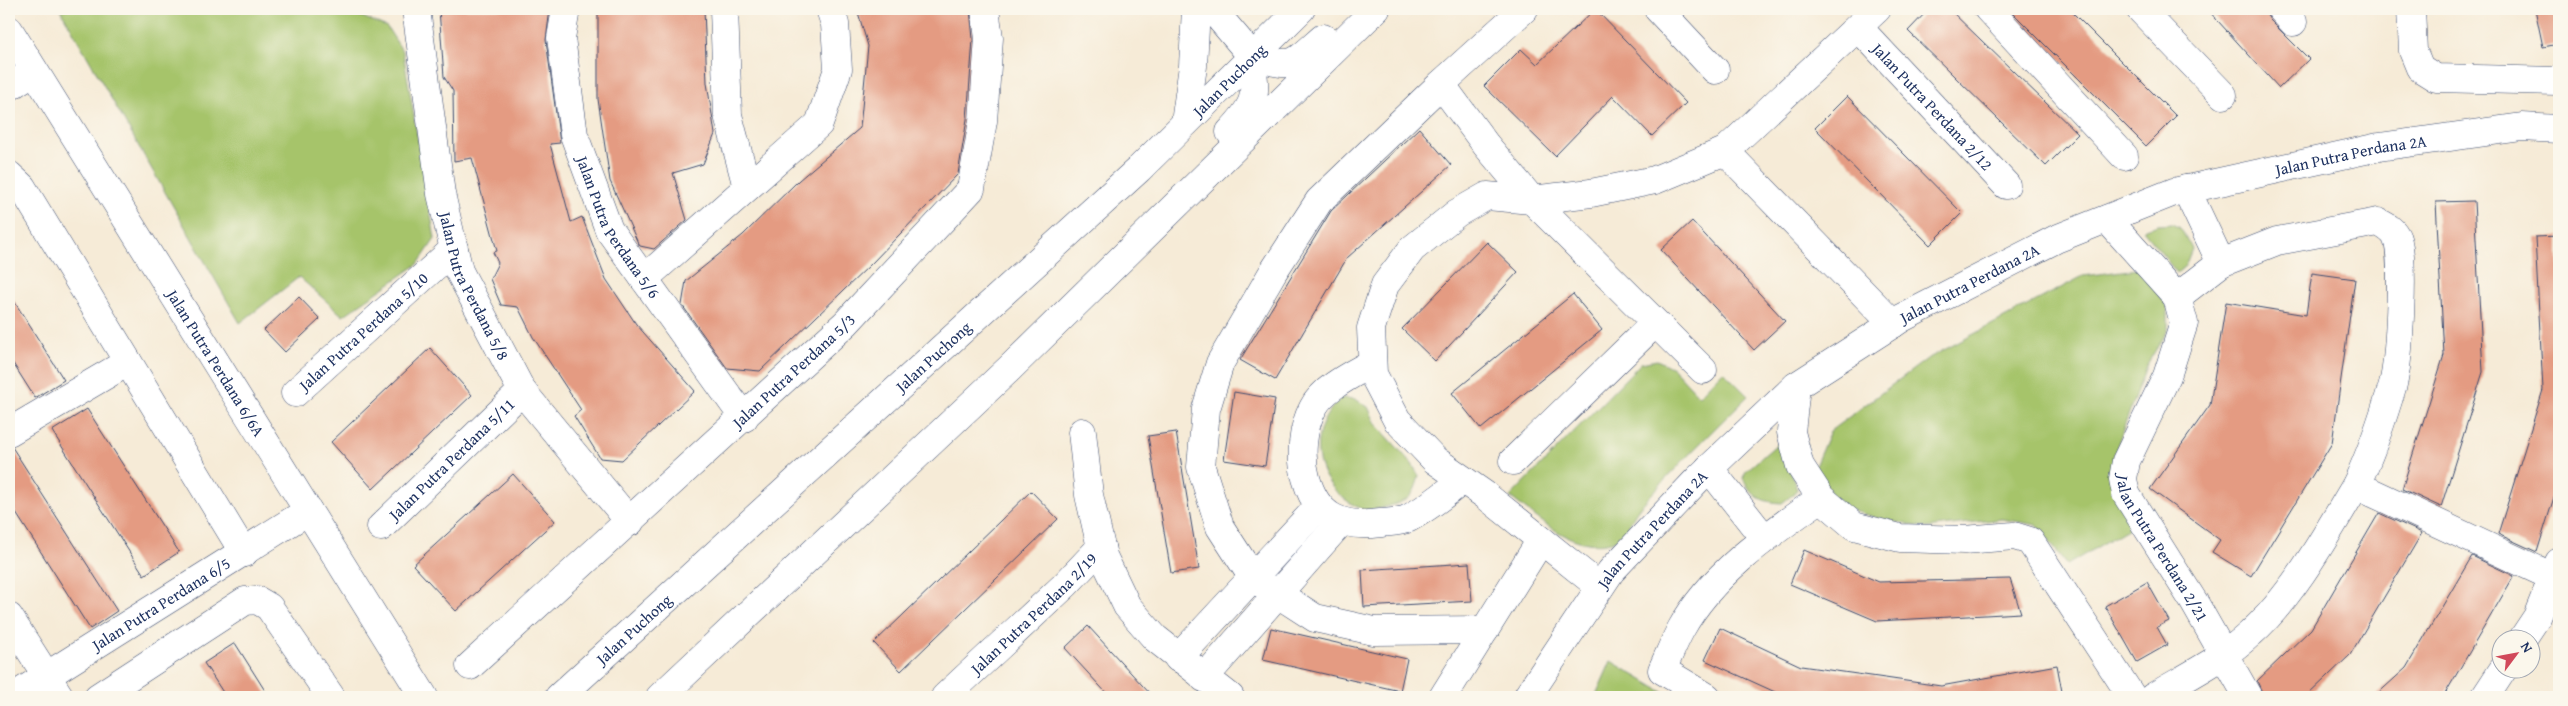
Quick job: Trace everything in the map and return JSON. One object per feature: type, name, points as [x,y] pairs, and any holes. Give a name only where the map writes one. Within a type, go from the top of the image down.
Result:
[{"type":"street","name":"Jalan Putra Perdana 5/8","points":[[416,9],[441,194],[459,271],[522,391],[630,522]]},
{"type":"street","name":"Jalan Putra Perdana 5/6","points":[[566,9],[561,38],[574,135],[608,230],[744,418]]},
{"type":"street","points":[[724,9],[728,115],[747,187]]},
{"type":"street","points":[[644,279],[819,124],[838,69],[835,24],[830,9]]},
{"type":"street","name":"Jalan Putra Perdana 5/3","points":[[470,666],[846,323],[971,189],[984,121],[990,38],[985,9]]},
{"type":"street","points":[[1185,123],[1194,66],[1196,9]]},
{"type":"street","points":[[1212,9],[1252,56],[1283,65],[1296,62],[1356,9]]},
{"type":"street","name":"Jalan Puchong","points":[[559,697],[1139,169],[1301,9]]},
{"type":"street","points":[[660,697],[1010,368],[1376,9]]},
{"type":"street","points":[[1485,630],[1374,631],[1315,618],[1253,578],[1220,527],[1202,467],[1206,409],[1220,364],[1273,272],[1319,201],[1441,84],[1524,9]]},
{"type":"street","points":[[1658,9],[1714,70]]},
{"type":"street","points":[[1988,9],[2124,156]]},
{"type":"street","points":[[2140,9],[2223,95]]},
{"type":"street","points":[[2411,9],[2413,51],[2420,68],[2436,78],[2559,81]]},
{"type":"street","points":[[1600,587],[1435,460],[1397,420],[1373,374],[1372,363],[1371,328],[1385,285],[1412,249],[1457,213],[1487,196],[1532,200],[1591,194],[1655,180],[1725,151],[1868,18]]},
{"type":"street","name":"Jalan Putra Perdana 2/12","points":[[1868,18],[2006,185]]},
{"type":"street","name":"Jalan Putra Perdana 6/6A","points":[[9,30],[424,697]]},
{"type":"street","points":[[1185,195],[1194,172],[1249,112],[1256,90],[1252,56]]},
{"type":"street","points":[[9,87],[34,71]]},
{"type":"street","points":[[1441,84],[1486,145],[1532,200],[1703,370]]},
{"type":"street","name":"Jalan Putra Perdana 2A","points":[[1527,697],[1611,571],[1709,468],[1796,386],[1893,324],[2056,239],[2174,192],[2379,146],[2522,127],[2559,129]]},
{"type":"street","points":[[1725,151],[1893,324]]},
{"type":"street","points":[[9,175],[22,188],[244,553]]},
{"type":"street","points":[[2186,189],[2221,263]]},
{"type":"street","points":[[2107,219],[2178,297],[2221,263],[2276,241],[2378,222],[2389,228],[2397,240],[2401,285],[2393,382],[2366,464],[2356,485],[2276,609],[2251,634],[2224,656],[2153,697]]},
{"type":"street","name":"Jalan Putra Perdana 5/10","points":[[295,393],[454,249]]},
{"type":"street","name":"Jalan Putra Perdana 2/21","points":[[2178,297],[2184,323],[2167,376],[2126,461],[2123,479],[2126,494],[2194,602],[2248,697]]},
{"type":"street","points":[[1513,461],[1655,323]]},
{"type":"street","points":[[9,432],[128,362]]},
{"type":"street","points":[[1372,363],[1337,383],[1313,407],[1304,436],[1303,467],[1311,496],[1330,514],[1368,525],[1405,519],[1463,480]]},
{"type":"street","points":[[1796,386],[1791,432],[1800,466],[1821,498],[1854,526],[1900,538],[1964,540],[2014,536],[2030,541],[2132,697]]},
{"type":"street","name":"Jalan Putra Perdana 5/11","points":[[381,527],[522,391]]},
{"type":"street","points":[[1082,432],[1089,495],[1101,547],[1127,606],[1155,638],[1230,697]]},
{"type":"street","points":[[1709,468],[1764,538]]},
{"type":"street","points":[[2356,485],[2556,569],[2537,617],[2530,628]]},
{"type":"street","points":[[1707,697],[1662,670],[1682,627],[1718,579],[1764,538],[1821,498]]},
{"type":"street","name":"Jalan Putra Perdana 6/5","points":[[13,697],[53,687],[244,553],[308,511]]},
{"type":"street","points":[[1178,658],[1253,578],[1330,514]]},
{"type":"street","points":[[1204,678],[1277,593],[1330,514]]},
{"type":"street","points":[[1443,697],[1541,540]]},
{"type":"street","name":"Jalan Putra Perdana 2/19","points":[[945,697],[1065,585],[1101,547]]},
{"type":"street","points":[[98,697],[244,600],[257,600],[269,607],[331,697]]},
{"type":"street","points":[[9,617],[53,687]]},
{"type":"street","points":[[2485,697],[2497,678]]},
{"type":"green space","points":[[60,9],[343,9],[387,27],[403,52],[435,239],[418,264],[343,316],[299,277],[240,323]]},
{"type":"green space","points":[[2172,224],[2181,229],[2192,249],[2185,266],[2177,273],[2143,230],[2158,225]]},
{"type":"green space","points":[[2145,268],[2168,309],[2168,330],[2146,366],[2113,458],[2131,527],[2067,565],[2037,525],[2002,519],[1926,528],[1880,519],[1848,509],[1832,495],[1815,466],[1830,431],[1927,359],[2083,276]]},
{"type":"green space","points":[[1657,360],[1673,368],[1699,396],[1723,371],[1748,396],[1665,479],[1639,508],[1620,537],[1611,542],[1597,544],[1570,538],[1544,523],[1510,497],[1641,363]]},
{"type":"green space","points":[[1341,398],[1355,399],[1368,407],[1376,424],[1412,464],[1419,476],[1413,492],[1407,499],[1397,504],[1369,510],[1359,508],[1343,498],[1331,486],[1318,458],[1318,442],[1321,427],[1329,412]]},
{"type":"green space","points":[[1777,444],[1782,444],[1797,489],[1795,493],[1782,503],[1763,500],[1758,497],[1750,490],[1743,478],[1746,471]]},
{"type":"green space","points":[[1611,661],[1671,697],[1595,697]]},
{"type":"building","points":[[439,9],[550,9],[546,40],[560,143],[550,144],[571,222],[582,217],[606,279],[636,324],[695,391],[622,460],[600,458],[574,416],[581,410],[533,337],[518,307],[501,305],[490,279],[498,263],[493,252],[497,251],[472,158],[454,161],[453,91],[444,77]]},
{"type":"building","points":[[598,9],[704,9],[707,83],[715,134],[703,164],[673,173],[687,220],[654,249],[640,246],[638,243],[610,181],[598,99]]},
{"type":"building","points":[[857,9],[970,9],[973,39],[967,119],[958,174],[871,264],[760,371],[727,368],[682,305],[686,281],[743,235],[799,180],[860,128],[868,46]]},
{"type":"building","points":[[1595,9],[1686,103],[1652,136],[1613,96],[1555,156],[1484,86],[1521,49],[1537,64]]},
{"type":"building","points":[[1929,9],[1949,9],[2078,134],[2046,166],[1908,31]]},
{"type":"building","points":[[2009,9],[2069,9],[2176,116],[2146,146]]},
{"type":"building","points":[[2207,9],[2263,9],[2270,20],[2309,59],[2279,88]]},
{"type":"building","points":[[2535,9],[2559,9],[2559,44],[2543,47]]},
{"type":"building","points":[[1847,96],[1962,213],[1930,245],[1815,128]]},
{"type":"building","points":[[1419,128],[1451,165],[1347,258],[1275,380],[1240,360],[1331,211]]},
{"type":"building","points":[[2474,201],[2483,372],[2441,507],[2402,489],[2444,355],[2436,202]]},
{"type":"building","points":[[1692,221],[1785,321],[1754,350],[1661,250]]},
{"type":"building","points":[[2559,236],[2559,481],[2537,552],[2498,534],[2543,390],[2535,237]]},
{"type":"building","points":[[1487,242],[1518,272],[1435,361],[1402,329]]},
{"type":"building","points":[[2312,273],[2355,279],[2332,443],[2251,576],[2212,552],[2220,540],[2150,489],[2210,405],[2226,302],[2306,315]]},
{"type":"building","points":[[9,293],[64,380],[35,398],[9,357]]},
{"type":"building","points":[[1573,294],[1602,330],[1481,429],[1452,393]]},
{"type":"building","points":[[299,297],[320,319],[285,352],[264,330]]},
{"type":"building","points":[[430,348],[472,395],[373,489],[331,442]]},
{"type":"building","points":[[1234,392],[1275,399],[1265,466],[1224,460]]},
{"type":"building","points":[[87,409],[179,552],[144,575],[52,431]]},
{"type":"building","points":[[1176,432],[1199,569],[1171,573],[1148,436]]},
{"type":"building","points":[[12,447],[117,611],[90,629],[9,502],[9,448]]},
{"type":"building","points":[[513,474],[555,521],[456,611],[413,565]]},
{"type":"building","points":[[1031,491],[1058,519],[901,671],[874,643]]},
{"type":"building","points":[[2379,513],[2422,533],[2350,655],[2306,697],[2264,697],[2257,681],[2311,629]]},
{"type":"building","points":[[1804,550],[1879,582],[2010,579],[2021,613],[1877,621],[1790,584]]},
{"type":"building","points":[[2472,556],[2514,576],[2445,694],[2442,697],[2374,697],[2406,668]]},
{"type":"building","points":[[1469,563],[1472,601],[1364,607],[1362,570]]},
{"type":"building","points":[[2147,582],[2169,621],[2157,627],[2167,645],[2137,662],[2105,606]]},
{"type":"building","points":[[1088,626],[1153,697],[1110,697],[1065,648]]},
{"type":"building","points":[[1271,628],[1407,659],[1400,691],[1263,660]]},
{"type":"building","points":[[1720,628],[1801,666],[1941,686],[2057,665],[2063,697],[1786,697],[1705,660]]},
{"type":"building","points":[[235,643],[269,697],[226,697],[204,663]]}]
